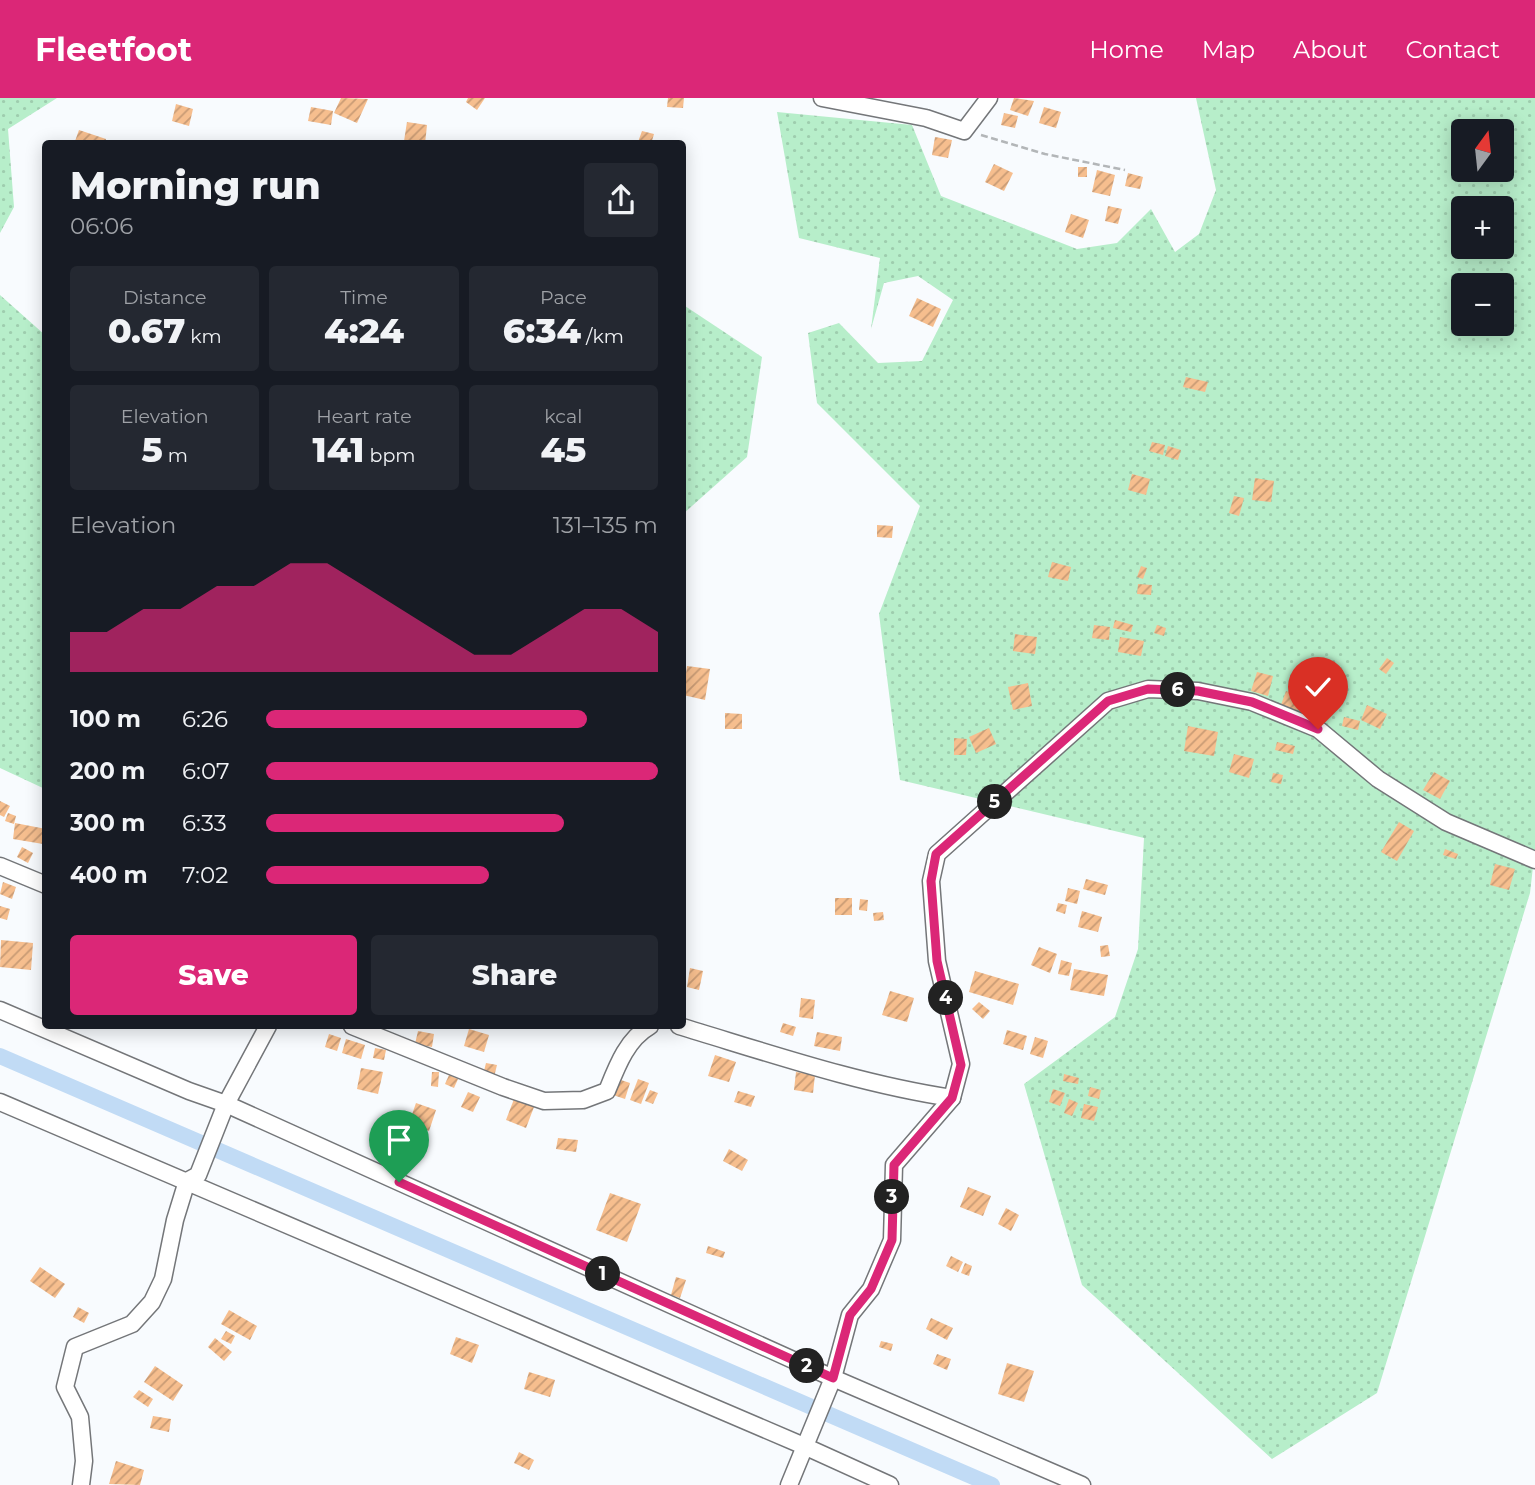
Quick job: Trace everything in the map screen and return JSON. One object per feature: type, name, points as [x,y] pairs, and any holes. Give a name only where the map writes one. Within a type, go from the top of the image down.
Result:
[{"type":"street","points":[[822,98],[926,118],[964,131],[989,98]]},
{"type":"street","points":[[789,1485],[831,1381],[850,1315],[871,1289],[892,1240],[894,1165],[952,1098],[961,1065],[937,961],[931,881],[936,854],[1108,701],[1148,689],[1198,691],[1252,702],[1318,729],[1378,779],[1447,822],[1535,860]]},
{"type":"street","points":[[0,866],[42,883]]},
{"type":"street","points":[[0,1010],[42,1028]]},
{"type":"street","points":[[686,1028],[796,1062],[913,1092],[952,1098]]},
{"type":"street","points":[[44,1029],[189,1091],[226,1104],[831,1381],[1082,1485]]},
{"type":"street","points":[[81,1485],[84,1461],[80,1417],[65,1387],[75,1347],[132,1324],[152,1302],[163,1279],[175,1220],[192,1178],[221,1120],[226,1104],[266,1029]]},
{"type":"street","points":[[359,1029],[544,1101],[583,1100],[607,1091],[616,1068],[634,1038],[646,1029]]},
{"type":"street","points":[[0,1102],[192,1178],[805,1442],[890,1485]]},
{"type":"path","points":[[964,131],[1045,154],[1125,170]]},
{"type":"green space","points":[[0,98],[57,98],[8,129],[14,207],[0,233]]},
{"type":"green space","points":[[1196,98],[1535,98],[1535,849],[1530,893],[1377,1393],[1272,1459],[1082,1285],[1024,1084],[1115,1017],[1138,949],[1144,838],[900,780],[879,614],[920,506],[817,403],[808,333],[839,323],[878,363],[922,361],[953,300],[918,276],[884,283],[871,329],[880,258],[799,238],[777,112],[912,125],[941,196],[1077,249],[1117,243],[1151,209],[1175,252],[1199,234],[1216,190]]},
{"type":"green space","points":[[0,295],[42,332],[42,788],[0,768]]},
{"type":"green space","points":[[686,307],[762,357],[747,457],[686,511]]},
{"type":"building","points":[[341,98],[368,99],[357,123],[334,113]]},
{"type":"building","points":[[468,98],[485,98],[477,110],[466,102]]},
{"type":"building","points":[[668,98],[684,98],[683,108],[667,107]]},
{"type":"building","points":[[1014,98],[1034,101],[1028,116],[1010,110]]},
{"type":"building","points":[[176,104],[193,109],[189,126],[172,121]]},
{"type":"building","points":[[311,107],[333,111],[331,125],[308,121]]},
{"type":"building","points":[[1044,107],[1061,112],[1056,128],[1039,123]]},
{"type":"building","points":[[1004,113],[1018,116],[1015,128],[1001,125]]},
{"type":"building","points":[[407,122],[427,125],[425,140],[404,140]]},
{"type":"building","points":[[79,130],[106,139],[106,140],[75,140]]},
{"type":"building","points":[[642,131],[654,134],[652,140],[639,140]]},
{"type":"building","points":[[935,137],[952,140],[948,158],[932,155]]},
{"type":"building","points":[[994,164],[1013,173],[1004,191],[985,182]]},
{"type":"building","points":[[1078,167],[1087,167],[1087,177],[1078,177]]},
{"type":"building","points":[[1097,170],[1115,175],[1110,196],[1092,192]]},
{"type":"building","points":[[1128,173],[1143,177],[1140,189],[1125,186]]},
{"type":"building","points":[[1108,206],[1122,209],[1118,224],[1105,221]]},
{"type":"building","points":[[1071,214],[1089,220],[1083,238],[1065,232]]},
{"type":"building","points":[[917,298],[941,309],[933,327],[909,316]]},
{"type":"building","points":[[1186,377],[1208,382],[1205,392],[1183,387]]},
{"type":"building","points":[[1152,442],[1165,445],[1163,455],[1149,451]]},
{"type":"building","points":[[1168,446],[1181,450],[1178,460],[1165,456]]},
{"type":"building","points":[[1132,474],[1150,479],[1146,495],[1128,490]]},
{"type":"building","points":[[1255,478],[1274,481],[1271,502],[1252,500]]},
{"type":"building","points":[[1234,496],[1244,498],[1239,516],[1229,513]]},
{"type":"building","points":[[877,525],[893,526],[892,538],[877,537]]},
{"type":"building","points":[[1052,562],[1071,567],[1068,581],[1048,577]]},
{"type":"building","points":[[1141,566],[1147,568],[1143,579],[1137,577]]},
{"type":"building","points":[[1138,584],[1152,585],[1151,595],[1137,594]]},
{"type":"building","points":[[1115,620],[1133,625],[1131,632],[1113,628]]},
{"type":"building","points":[[1094,625],[1110,627],[1109,640],[1092,638]]},
{"type":"building","points":[[1157,625],[1166,628],[1164,636],[1154,633]]},
{"type":"building","points":[[1015,634],[1037,637],[1035,654],[1013,651]]},
{"type":"building","points":[[1120,637],[1144,641],[1141,656],[1118,652]]},
{"type":"building","points":[[1387,658],[1394,663],[1386,674],[1379,669]]},
{"type":"building","points":[[687,666],[710,669],[705,700],[686,696]]},
{"type":"building","points":[[1257,672],[1273,676],[1268,696],[1251,691]]},
{"type":"building","points":[[1028,683],[1032,706],[1013,710],[1008,687]]},
{"type":"building","points":[[1286,691],[1302,697],[1297,711],[1281,705]]},
{"type":"building","points":[[1367,705],[1387,714],[1380,729],[1361,720]]},
{"type":"building","points":[[725,713],[742,714],[742,729],[725,729]]},
{"type":"building","points":[[1344,717],[1360,721],[1358,730],[1342,726]]},
{"type":"building","points":[[1188,726],[1218,732],[1214,756],[1184,751]]},
{"type":"building","points":[[989,728],[996,744],[976,753],[969,737]]},
{"type":"building","points":[[954,738],[967,739],[966,755],[954,755]]},
{"type":"building","points":[[1277,742],[1295,746],[1293,754],[1275,750]]},
{"type":"building","points":[[1234,754],[1254,759],[1249,778],[1229,772]]},
{"type":"building","points":[[1434,772],[1450,781],[1440,799],[1423,790]]},
{"type":"building","points":[[1273,773],[1283,775],[1281,784],[1271,782]]},
{"type":"building","points":[[0,801],[10,806],[4,817],[0,815]]},
{"type":"building","points":[[8,813],[16,816],[14,824],[5,821]]},
{"type":"building","points":[[1399,822],[1414,831],[1397,861],[1381,852]]},
{"type":"building","points":[[15,823],[42,828],[42,844],[13,839]]},
{"type":"building","points":[[22,847],[33,853],[28,863],[17,857]]},
{"type":"building","points":[[1445,849],[1458,854],[1456,859],[1443,855]]},
{"type":"building","points":[[1495,864],[1515,869],[1509,890],[1490,885]]},
{"type":"building","points":[[1086,879],[1108,885],[1105,895],[1083,889]]},
{"type":"building","points":[[3,882],[16,887],[12,899],[0,894]]},
{"type":"building","points":[[1068,888],[1080,891],[1077,904],[1065,901]]},
{"type":"building","points":[[835,898],[852,898],[852,915],[835,915]]},
{"type":"building","points":[[860,899],[868,900],[867,911],[859,910]]},
{"type":"building","points":[[1058,903],[1067,905],[1065,914],[1056,911]]},
{"type":"building","points":[[0,906],[10,909],[7,920],[0,918]]},
{"type":"building","points":[[1082,911],[1102,917],[1098,932],[1078,927]]},
{"type":"building","points":[[883,912],[884,920],[874,921],[873,913]]},
{"type":"building","points":[[1,940],[33,943],[31,970],[0,967]]},
{"type":"building","points":[[1108,945],[1110,956],[1101,957],[1100,946]]},
{"type":"building","points":[[1039,947],[1057,954],[1050,973],[1031,965]]},
{"type":"building","points":[[1061,960],[1072,963],[1069,976],[1058,974]]},
{"type":"building","points":[[690,968],[703,971],[699,990],[687,987]]},
{"type":"building","points":[[1074,969],[1108,975],[1104,996],[1070,990]]},
{"type":"building","points":[[975,971],[1019,984],[1013,1005],[969,992]]},
{"type":"building","points":[[890,991],[914,998],[907,1022],[882,1015]]},
{"type":"building","points":[[801,998],[815,1000],[813,1019],[799,1017]]},
{"type":"building","points":[[979,1002],[990,1011],[983,1019],[972,1009]]},
{"type":"building","points":[[783,1023],[796,1027],[793,1036],[780,1032]]},
{"type":"building","points":[[469,1029],[489,1035],[484,1052],[464,1046]]},
{"type":"building","points":[[1007,1030],[1027,1036],[1023,1050],[1003,1044]]},
{"type":"building","points":[[418,1031],[434,1034],[432,1047],[415,1044]]},
{"type":"building","points":[[817,1032],[842,1037],[840,1051],[814,1046]]},
{"type":"building","points":[[329,1034],[341,1038],[337,1051],[325,1047]]},
{"type":"building","points":[[1035,1037],[1048,1041],[1043,1058],[1030,1054]]},
{"type":"building","points":[[346,1039],[365,1045],[361,1059],[342,1053]]},
{"type":"building","points":[[375,1048],[386,1050],[384,1060],[373,1058]]},
{"type":"building","points":[[715,1055],[736,1062],[729,1082],[708,1076]]},
{"type":"building","points":[[486,1063],[497,1065],[494,1077],[483,1075]]},
{"type":"building","points":[[361,1068],[383,1072],[378,1094],[357,1089]]},
{"type":"building","points":[[432,1072],[439,1072],[438,1087],[431,1086]]},
{"type":"building","points":[[796,1072],[815,1075],[813,1093],[794,1090]]},
{"type":"building","points":[[1064,1074],[1079,1078],[1078,1084],[1063,1081]]},
{"type":"building","points":[[449,1075],[458,1079],[454,1088],[445,1084]]},
{"type":"building","points":[[618,1079],[630,1083],[625,1099],[613,1095]]},
{"type":"building","points":[[638,1079],[649,1083],[641,1104],[630,1100]]},
{"type":"building","points":[[1090,1087],[1101,1090],[1099,1099],[1088,1096]]},
{"type":"building","points":[[1053,1089],[1065,1093],[1060,1106],[1049,1102]]},
{"type":"building","points":[[650,1090],[658,1093],[653,1104],[645,1101]]},
{"type":"building","points":[[738,1091],[755,1096],[751,1107],[734,1102]]},
{"type":"building","points":[[468,1092],[480,1097],[473,1112],[461,1107]]},
{"type":"building","points":[[514,1099],[534,1107],[526,1128],[506,1120]]},
{"type":"building","points":[[1069,1099],[1078,1103],[1072,1116],[1064,1113]]},
{"type":"building","points":[[416,1103],[436,1110],[429,1131],[409,1123]]},
{"type":"building","points":[[1084,1104],[1098,1107],[1094,1121],[1081,1118]]},
{"type":"building","points":[[558,1138],[578,1140],[576,1152],[556,1149]]},
{"type":"building","points":[[729,1149],[748,1160],[742,1171],[723,1161]]},
{"type":"building","points":[[968,1187],[991,1196],[983,1216],[960,1207]]},
{"type":"building","points":[[610,1193],[641,1204],[627,1242],[596,1230]]},
{"type":"building","points":[[1006,1208],[1019,1215],[1011,1231],[998,1224]]},
{"type":"building","points":[[708,1246],[725,1252],[723,1258],[706,1253]]},
{"type":"building","points":[[951,1256],[963,1262],[958,1272],[946,1266]]},
{"type":"building","points":[[965,1263],[972,1266],[969,1276],[961,1273]]},
{"type":"building","points":[[40,1267],[65,1284],[55,1298],[30,1281]]},
{"type":"building","points":[[676,1277],[686,1280],[680,1298],[671,1295]]},
{"type":"building","points":[[78,1307],[89,1313],[84,1323],[73,1317]]},
{"type":"building","points":[[229,1310],[257,1326],[250,1340],[221,1324]]},
{"type":"building","points":[[931,1318],[953,1328],[947,1340],[926,1329]]},
{"type":"building","points":[[226,1331],[235,1336],[231,1344],[221,1339]]},
{"type":"building","points":[[456,1337],[479,1345],[472,1363],[450,1354]]},
{"type":"building","points":[[215,1338],[232,1352],[224,1361],[208,1347]]},
{"type":"building","points":[[881,1341],[893,1344],[891,1351],[879,1347]]},
{"type":"building","points":[[937,1354],[951,1359],[947,1370],[933,1364]]},
{"type":"building","points":[[1007,1363],[1034,1371],[1024,1402],[998,1394]]},
{"type":"building","points":[[155,1366],[183,1385],[173,1401],[144,1382]]},
{"type":"building","points":[[529,1372],[555,1380],[550,1397],[524,1389]]},
{"type":"building","points":[[139,1390],[153,1399],[148,1407],[133,1397]]},
{"type":"building","points":[[153,1416],[171,1419],[169,1432],[150,1428]]},
{"type":"building","points":[[519,1452],[534,1460],[529,1470],[514,1463]]},
{"type":"building","points":[[116,1461],[144,1470],[140,1485],[109,1484]]},
{"type":"waterway","points":[[0,1056],[992,1485]]},
{"type":"route","points":[[399,1182],[833,1378],[850,1315],[871,1289],[892,1240],[894,1165],[952,1098],[961,1065],[937,961],[931,881],[936,854],[1108,701],[1148,689],[1198,691],[1252,702],[1318,729]]}]
